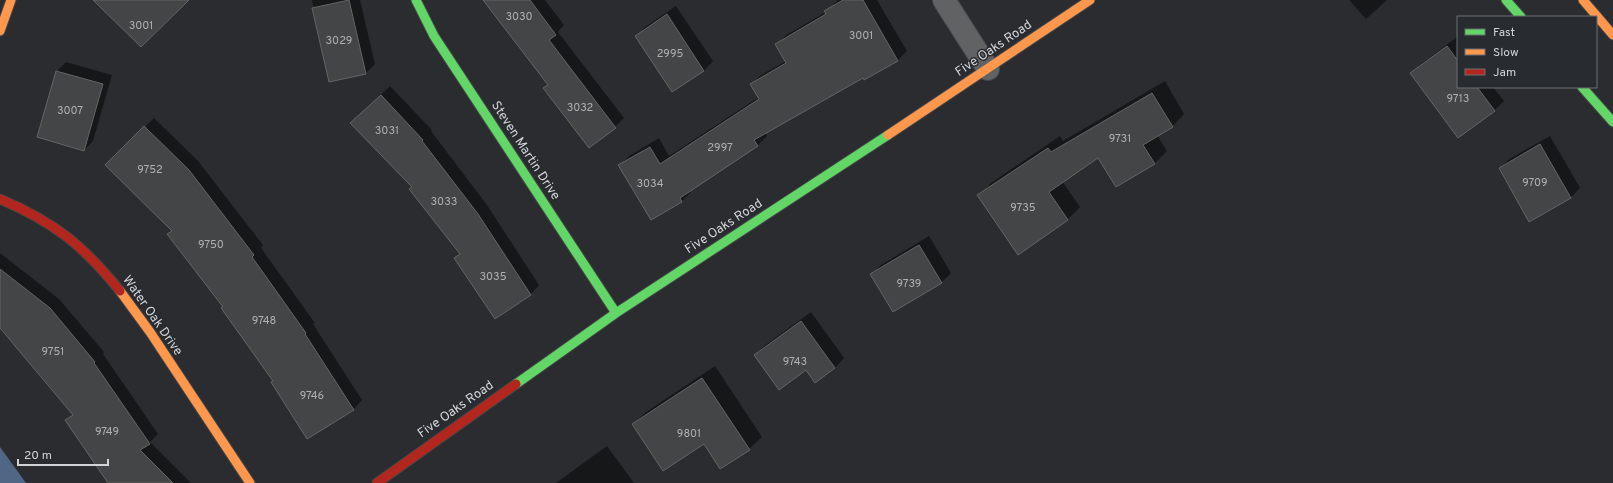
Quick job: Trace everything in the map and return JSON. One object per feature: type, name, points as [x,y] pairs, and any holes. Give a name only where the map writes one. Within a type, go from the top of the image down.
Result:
[{"type":"street","points":[[0,31],[11,0]]},
{"type":"street","name":"Steven Martin Drive","points":[[416,0],[434,36],[616,313]]},
{"type":"street","points":[[944,0],[988,69]]},
{"type":"street","name":"Five Oaks Road","points":[[377,483],[616,313],[988,69],[1090,0]]},
{"type":"street","points":[[1506,0],[1520,16]]},
{"type":"street","points":[[1583,0],[1597,16]]},
{"type":"street","points":[[1597,16],[1613,35]]},
{"type":"street","points":[[1583,88],[1613,122]]},
{"type":"street","name":"Water Oak Drive","points":[[0,199],[33,213],[68,236],[99,265],[119,290],[160,348],[250,483]]},
{"type":"water","points":[[0,447],[26,483],[0,483]]},
{"type":"building","points":[[93,0],[189,0],[141,47]]},
{"type":"building","points":[[349,0],[366,74],[329,82],[312,8]]},
{"type":"building","points":[[483,0],[530,0],[556,35],[549,40],[616,128],[589,148],[543,88],[548,85]]},
{"type":"building","points":[[843,0],[863,0],[898,61],[864,80],[863,78],[754,140],[758,146],[680,198],[682,202],[651,220],[618,165],[650,147],[660,164],[759,99],[750,84],[786,63],[775,44],[826,14],[824,11]]},
{"type":"building","points":[[667,14],[704,71],[672,92],[635,36]]},
{"type":"building","points":[[1447,46],[1457,60],[1457,88],[1478,88],[1495,111],[1458,138],[1410,73]]},
{"type":"building","points":[[56,71],[103,84],[84,151],[37,137]]},
{"type":"building","points":[[1152,93],[1173,127],[1143,145],[1155,164],[1116,187],[1098,158],[1049,192],[1068,220],[1018,255],[977,195],[1048,148],[1051,152]]},
{"type":"building","points":[[381,95],[423,140],[422,141],[478,214],[531,295],[495,319],[454,258],[460,254],[409,189],[412,187],[350,123]]},
{"type":"building","points":[[144,126],[189,170],[254,255],[252,257],[306,333],[305,334],[354,410],[307,439],[271,382],[273,381],[221,308],[223,307],[167,234],[172,231],[105,165]]},
{"type":"building","points":[[1540,144],[1571,198],[1529,222],[1499,168]]},
{"type":"building","points":[[919,245],[942,283],[893,312],[870,274]]},
{"type":"building","points":[[0,269],[50,308],[95,362],[94,363],[150,444],[140,450],[173,483],[108,483],[65,420],[73,415],[0,328]]},
{"type":"building","points":[[801,321],[835,368],[815,383],[806,370],[779,390],[754,355]]},
{"type":"building","points":[[702,378],[750,450],[720,469],[704,444],[663,471],[632,424]]},
{"type":"traffic: fast","points":[[416,0],[434,36],[616,313]]},
{"type":"traffic: fast","points":[[1506,0],[1520,16]]},
{"type":"traffic: fast","points":[[1583,88],[1613,122]]},
{"type":"traffic: fast","points":[[516,384],[616,313],[888,135]]},
{"type":"traffic: slow","points":[[0,31],[11,0]]},
{"type":"traffic: slow","points":[[888,135],[1090,0]]},
{"type":"traffic: slow","points":[[1583,0],[1597,16]]},
{"type":"traffic: slow","points":[[1597,16],[1613,35]]},
{"type":"traffic: slow","points":[[120,291],[150,332],[250,483]]},
{"type":"traffic: jam","points":[[0,199],[36,217],[66,236],[93,260],[120,291]]},
{"type":"traffic: jam","points":[[377,483],[516,384]]}]
